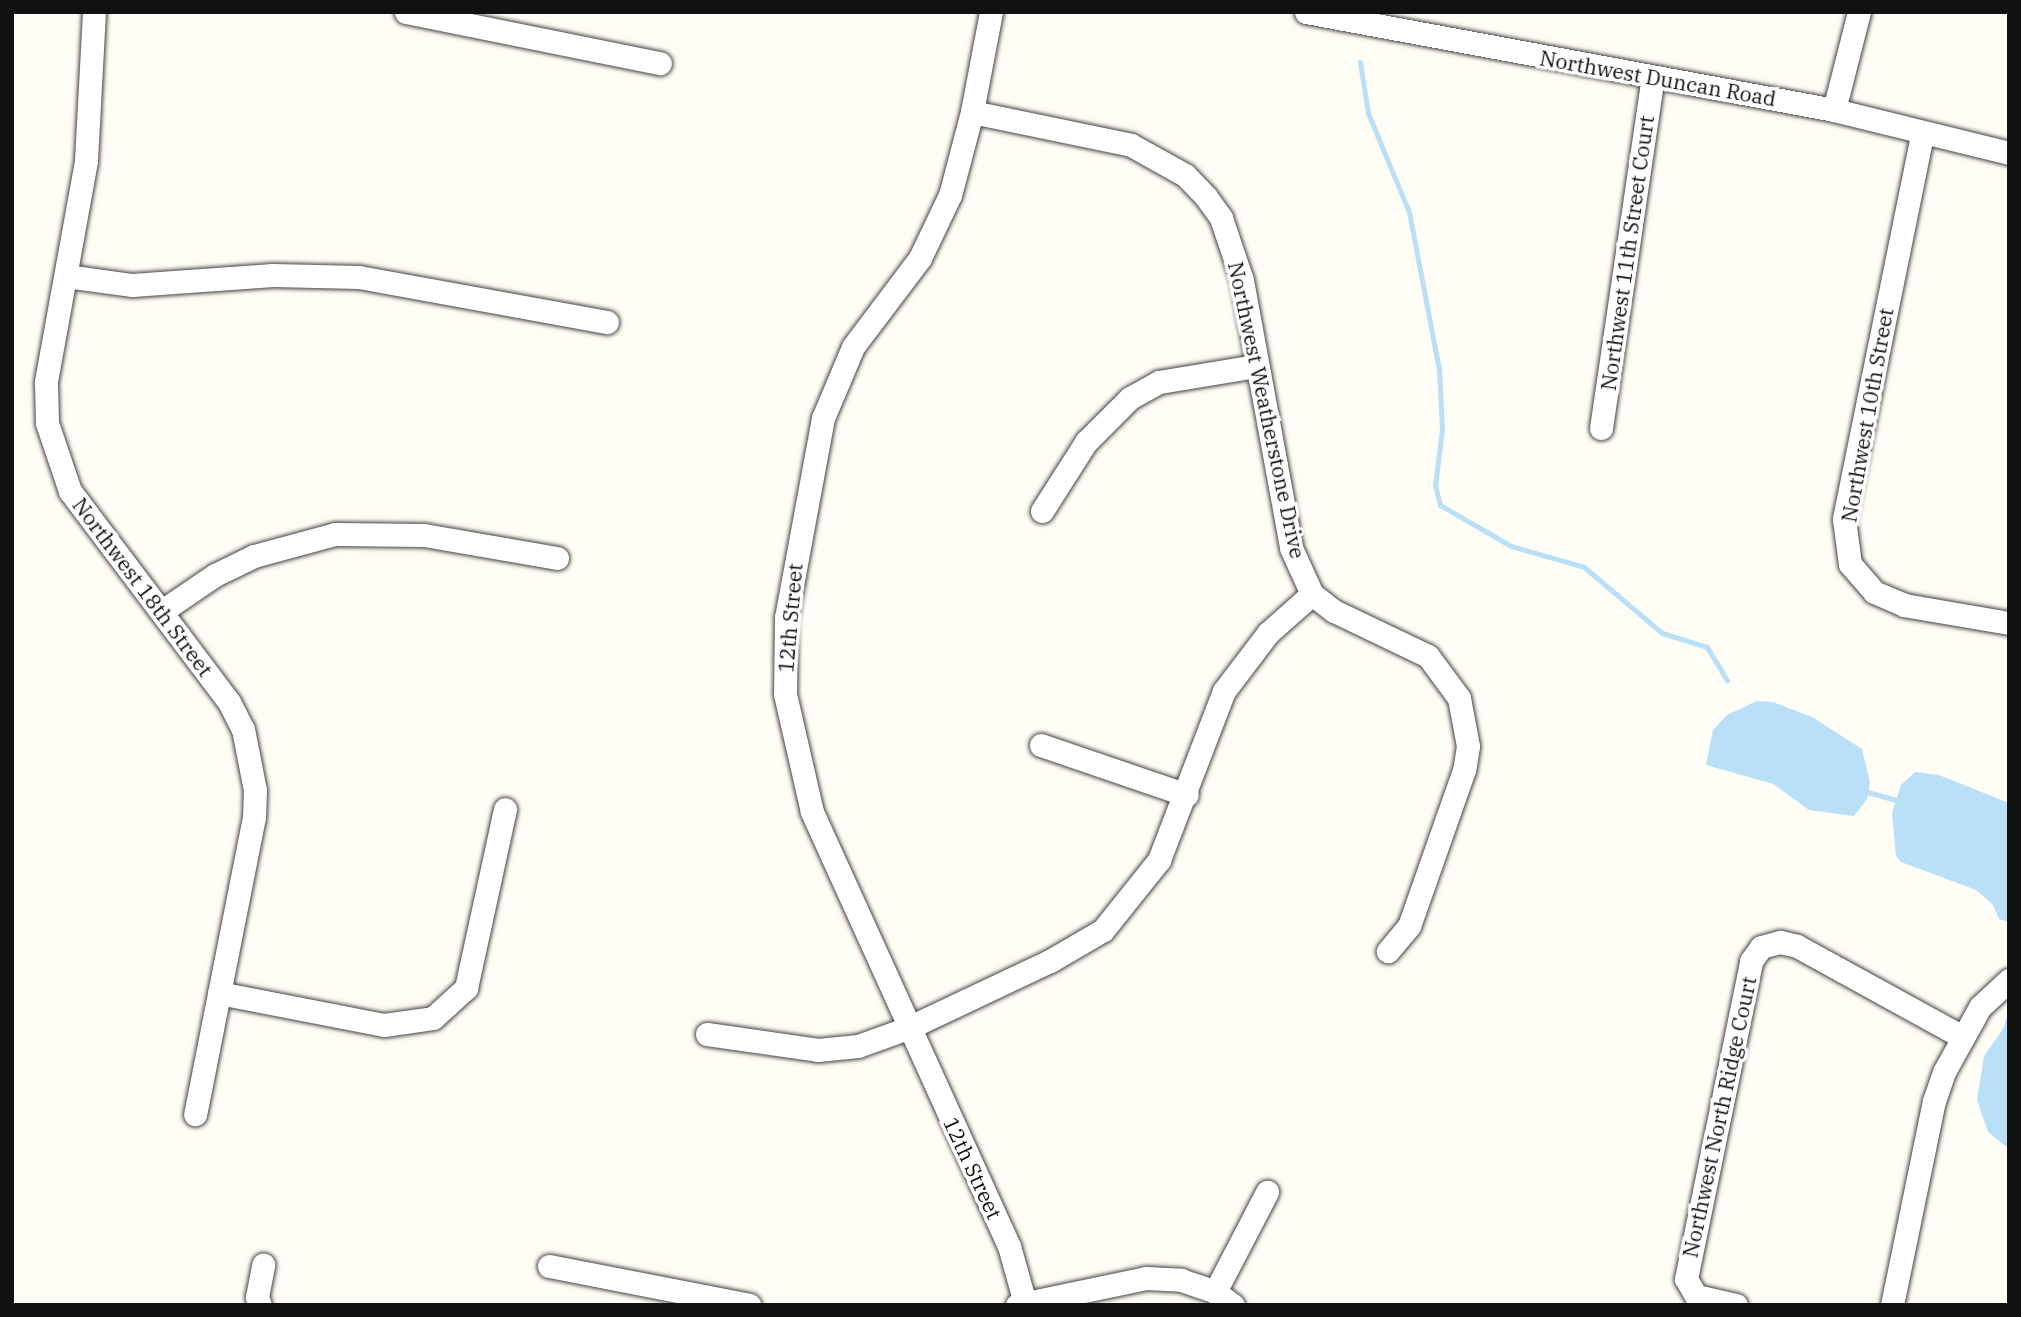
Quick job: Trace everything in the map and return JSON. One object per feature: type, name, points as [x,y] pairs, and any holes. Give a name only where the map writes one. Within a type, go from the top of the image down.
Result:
[{"type":"street","name":"Northwest 18th Street","points":[[94,12],[89,45],[86,161],[46,383],[47,423],[55,455],[70,491],[229,702],[252,762],[254,817],[195,1114]]},
{"type":"street","points":[[406,12],[660,64]]},
{"type":"street","name":"12th Street","points":[[991,12],[961,161],[939,222],[920,258],[853,347],[823,418],[786,618],[785,694],[802,780],[908,1028],[1009,1246],[1021,1304]]},
{"type":"street","name":"Northwest Duncan Road","points":[[1306,12],[1834,110],[1922,135],[2009,153]]},
{"type":"street","points":[[1834,110],[1859,12]]},
{"type":"street","name":"Northwest 11th Street Court","points":[[1601,428],[1653,77]]},
{"type":"street","name":"Northwest Weatherstone Drive","points":[[972,112],[1104,136],[1141,150],[1185,175],[1221,218],[1232,246],[1292,548],[1312,594]]},
{"type":"street","name":"Northwest 10th Street","points":[[1922,135],[1844,519],[1850,564],[1874,592],[1904,605],[2009,623]]},
{"type":"street","points":[[66,276],[132,285],[273,275],[359,277],[607,322]]},
{"type":"street","points":[[1042,511],[1086,442],[1130,398],[1159,382],[1256,366]]},
{"type":"street","points":[[162,611],[215,575],[254,556],[335,534],[424,535],[557,558]]},
{"type":"street","points":[[707,1034],[818,1050],[858,1046],[908,1028],[1050,961],[1103,930],[1147,881],[1187,795],[1224,691],[1268,633],[1312,594],[1334,611],[1429,656],[1459,698],[1466,721],[1464,770],[1409,926],[1388,951]]},
{"type":"street","points":[[1041,745],[1187,795]]},
{"type":"street","points":[[219,993],[384,1025],[410,1025],[433,1018],[466,988],[505,809]]},
{"type":"street","name":"Northwest North Ridge Court","points":[[1736,1305],[1686,1294],[1686,1279],[1751,961],[1758,940],[1797,946],[1961,1036]]},
{"type":"street","points":[[1892,1305],[1934,1101],[1961,1036],[1989,995],[2009,980]]},
{"type":"street","points":[[1021,1304],[1146,1278],[1181,1280],[1224,1298],[1267,1192]]},
{"type":"street","points":[[260,1305],[257,1297],[263,1265]]},
{"type":"street","points":[[549,1266],[748,1305]]},
{"type":"water","points":[[1757,701],[1773,702],[1812,717],[1862,749],[1870,782],[1867,799],[1854,816],[1809,810],[1773,784],[1706,765],[1713,730],[1727,715]]},
{"type":"water","points":[[1915,772],[1939,775],[2009,803],[2009,922],[1999,919],[1993,905],[1976,890],[1901,862],[1896,856],[1892,813],[1901,785]]},
{"type":"water","points":[[2009,1011],[2009,1149],[1988,1132],[1977,1100],[1984,1056],[2003,1029]]},
{"type":"waterway","points":[[1360,62],[1368,113],[1409,212],[1439,369],[1442,429],[1435,485],[1440,505],[1511,546],[1584,567],[1662,633],[1707,647],[1727,680]]},
{"type":"waterway","points":[[1868,792],[1896,800]]}]
